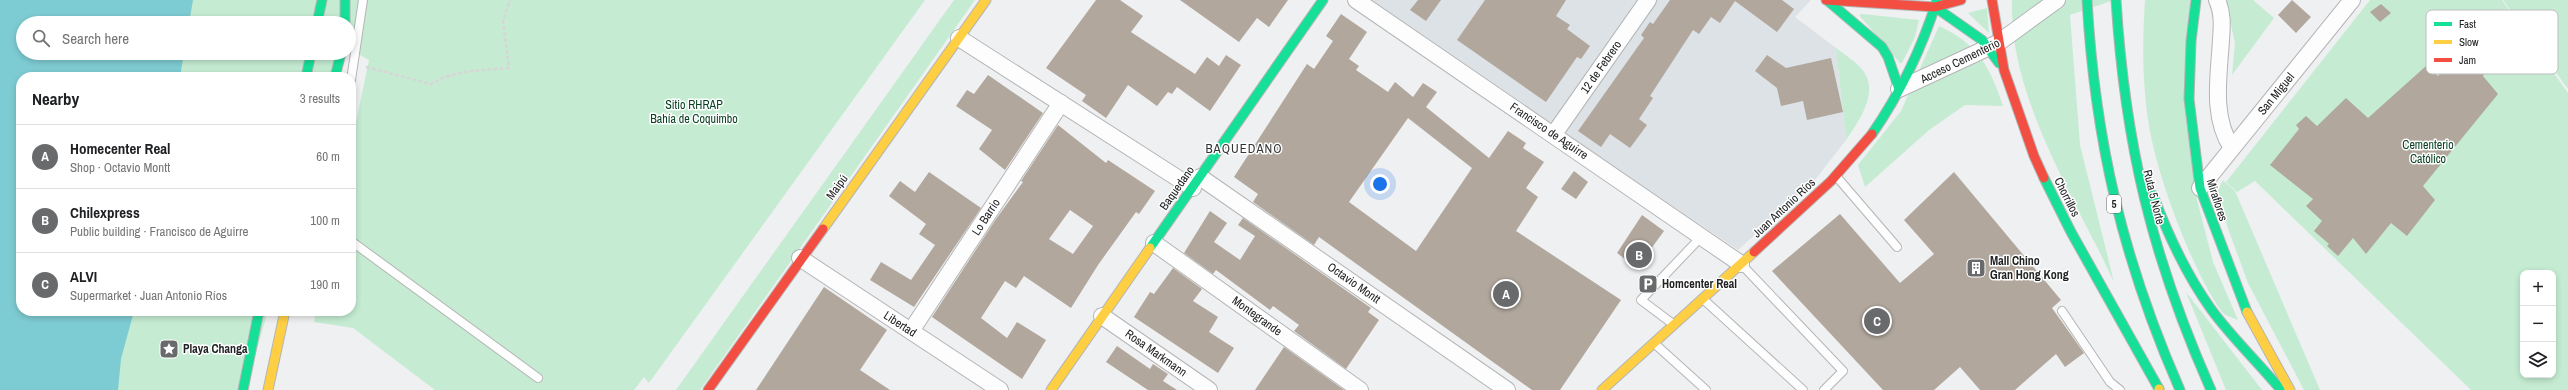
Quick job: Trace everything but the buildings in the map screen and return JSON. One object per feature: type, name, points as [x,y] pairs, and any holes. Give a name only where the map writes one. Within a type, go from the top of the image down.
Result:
[{"type":"main road","points":[[319,16],[322,0]]},
{"type":"main road","points":[[345,0],[345,16]]},
{"type":"main road","name":"Maipú","points":[[708,390],[800,258],[986,0]]},
{"type":"main road","name":"Baquedano","points":[[1054,389],[1102,316],[1323,0]]},
{"type":"main road","points":[[1826,0],[1936,3],[1961,0]]},
{"type":"main road","points":[[1826,0],[1882,47],[1888,57],[1899,89]]},
{"type":"main road","points":[[1992,0],[1994,46]]},
{"type":"main road","name":"Ruta 5 Norte","points":[[2116,0],[2118,53],[2128,137],[2155,250],[2179,317],[2211,390]]},
{"type":"main road","name":"Miraflores","points":[[2196,0],[2191,41],[2189,99],[2200,188],[2244,307],[2290,390]]},
{"type":"main road","points":[[1936,3],[1994,46]]},
{"type":"main road","name":"Juan Antonio Ríos","points":[[1602,390],[1836,176],[1875,130],[1899,89],[1936,3]]},
{"type":"main road","name":"5","points":[[2087,5],[2092,87],[2108,182],[2136,280],[2152,324],[2180,390]]},
{"type":"main road","name":"Chorrillos","points":[[1994,46],[2004,70],[2025,134],[2050,191],[2158,390]]},
{"type":"main road","points":[[307,72],[310,60]]},
{"type":"main road","points":[[336,72],[339,60]]},
{"type":"main road","points":[[2128,137],[2171,239],[2189,275],[2217,316],[2281,390]]},
{"type":"main road","points":[[243,390],[258,316]]},
{"type":"main road","points":[[268,390],[285,316]]},
{"type":"street","name":"Francisco de Aguirre","points":[[1356,0],[1554,134],[1741,264]]},
{"type":"street","name":"12 de Febrero","points":[[1554,134],[1648,0]]},
{"type":"street","name":"Acceso Cementerio","points":[[1899,89],[1994,46],[2057,0]]},
{"type":"street","points":[[2217,0],[2222,20],[2219,112],[2224,136],[2232,148]]},
{"type":"street","name":"San Miguel","points":[[2200,188],[2352,0]]},
{"type":"street","points":[[959,38],[1061,103],[1197,182]]},
{"type":"street","name":"Lo Barrio","points":[[911,331],[1061,103]]},
{"type":"street","name":"Octavio Montt","points":[[1197,182],[1507,390]]},
{"type":"street","name":"Montegrande","points":[[1154,243],[1360,390]]},
{"type":"street","name":"Libertad","points":[[800,258],[1000,390]]},
{"type":"street","name":"Rosa Markmann","points":[[1102,316],[1209,390]]},
{"type":"lane","points":[[356,50],[363,0]]},
{"type":"lane","points":[[352,72],[355,60]]},
{"type":"lane","points":[[1836,176],[1897,247]]},
{"type":"lane","points":[[1674,325],[1641,300],[1701,237]]},
{"type":"lane","points":[[356,245],[538,378]]},
{"type":"lane","points":[[1741,264],[1843,371],[1824,390]]},
{"type":"lane","points":[[1703,299],[1803,390]]},
{"type":"lane","points":[[2062,311],[2110,382],[2120,390]]},
{"type":"lane","points":[[1654,343],[1706,390]]},
{"type":"path","points":[[354,64],[431,84],[441,77],[480,70],[508,68],[503,21],[510,0]]},
{"type":"shaded area","points":[[1367,0],[1811,0],[1795,17],[1836,48],[1846,140],[1815,180],[1738,250]]},
{"type":"green space","name":"Sitio RHRAP Bahía de Coquimbo","points":[[0,0],[925,0],[649,383],[644,377],[634,390],[435,390],[353,328],[314,322],[315,316],[356,316],[356,122],[369,60],[356,53],[356,16],[16,16],[16,60],[344,60],[339,72],[16,72],[16,316],[267,316],[245,390],[0,390]]},
{"type":"green space","points":[[954,0],[975,0],[700,390],[676,390]]},
{"type":"green space","points":[[2012,0],[2114,0],[2070,15],[2080,145],[2114,282],[2064,181],[2032,109],[2021,72],[2014,36]]},
{"type":"green space","points":[[2145,0],[2190,0],[2197,200],[2213,262],[2238,320],[2227,316],[2222,312],[2200,275],[2179,227],[2155,155],[2148,119],[2144,85],[2143,34]]},
{"type":"green space","points":[[2225,0],[2253,0],[2274,18],[2232,75],[2235,43]]},
{"type":"green space","name":"Cementerio Católico","points":[[2370,0],[2502,0],[2509,10],[2426,10],[2426,74],[2555,74],[2568,93],[2568,390],[2471,390],[2255,181],[2237,192],[2226,182]]},
{"type":"green space","points":[[2503,0],[2568,0],[2568,89],[2557,74],[2558,10],[2510,10]]},
{"type":"green space","points":[[1987,8],[1989,33],[1968,13]]},
{"type":"green space","points":[[1862,14],[1919,20],[1915,37],[1902,63],[1900,63],[1859,15]]},
{"type":"green space","points":[[1939,26],[1964,41],[1981,58],[1993,80],[2003,106],[1965,105],[1929,130],[1865,187],[1858,165],[1901,111]]},
{"type":"green space","points":[[1836,48],[1861,68],[1868,80],[1869,89],[1865,108],[1846,140]]},
{"type":"green space","points":[[2223,180],[2235,191],[2320,390],[2304,390],[2248,283],[2227,226],[2218,190]]},
{"type":"green space","points":[[2186,292],[2262,390],[2226,390]]},
{"type":"water","points":[[0,0],[193,0],[190,16],[16,16],[16,60],[183,60],[181,72],[16,72],[16,316],[133,316],[121,359],[118,390],[0,390]]},
{"type":"traffic: fast","points":[[319,16],[322,0]]},
{"type":"traffic: fast","points":[[345,0],[345,16]]},
{"type":"traffic: fast","points":[[1150,248],[1323,0]]},
{"type":"traffic: fast","points":[[1827,0],[1882,47],[1888,57],[1899,89]]},
{"type":"traffic: fast","points":[[1872,134],[1883,118],[1910,69],[1925,35],[1937,0]]},
{"type":"traffic: fast","points":[[2087,0],[2097,103],[2115,200],[2143,294],[2160,342],[2180,390]]},
{"type":"traffic: fast","points":[[2116,0],[2126,103],[2134,152],[2145,200],[2157,246],[2173,293],[2190,341],[2211,390]]},
{"type":"traffic: fast","points":[[2196,0],[2191,41],[2189,99],[2200,188],[2247,312]]},
{"type":"traffic: fast","points":[[1935,7],[1982,40],[1999,63]]},
{"type":"traffic: fast","points":[[307,72],[310,60]]},
{"type":"traffic: fast","points":[[336,72],[339,60]]},
{"type":"traffic: fast","points":[[2044,178],[2071,232],[2159,389]]},
{"type":"traffic: fast","points":[[2153,195],[2178,254],[2202,296],[2228,330],[2281,390]]},
{"type":"traffic: fast","points":[[243,390],[258,316]]},
{"type":"traffic: slow","points":[[823,229],[986,0]]},
{"type":"traffic: slow","points":[[1051,390],[1150,248]]},
{"type":"traffic: slow","points":[[1602,390],[1754,252]]},
{"type":"traffic: slow","points":[[2247,312],[2290,390]]},
{"type":"traffic: slow","points":[[268,390],[284,316]]},
{"type":"traffic: jam","points":[[1826,0],[1935,7],[1961,0]]},
{"type":"traffic: jam","points":[[1992,0],[2004,70],[2034,156],[2044,178]]},
{"type":"traffic: jam","points":[[1754,252],[1831,181],[1872,134]]},
{"type":"traffic: jam","points":[[708,390],[823,229]]},
{"type":"place","name":"Chilexpress","points":[[1639,255]]},
{"type":"place","name":"Mall Chino Gran Hong Kong","points":[[1976,268]]},
{"type":"place","name":"Homcenter Real","points":[[1648,284]]},
{"type":"place","name":"Homecenter Real","points":[[1506,294]]},
{"type":"place","name":"ALVI","points":[[1877,321]]},
{"type":"place","name":"Playa Changa","points":[[169,349]]},
{"type":"district","name":"BAQUEDANO","points":[[1244,148]]}]
